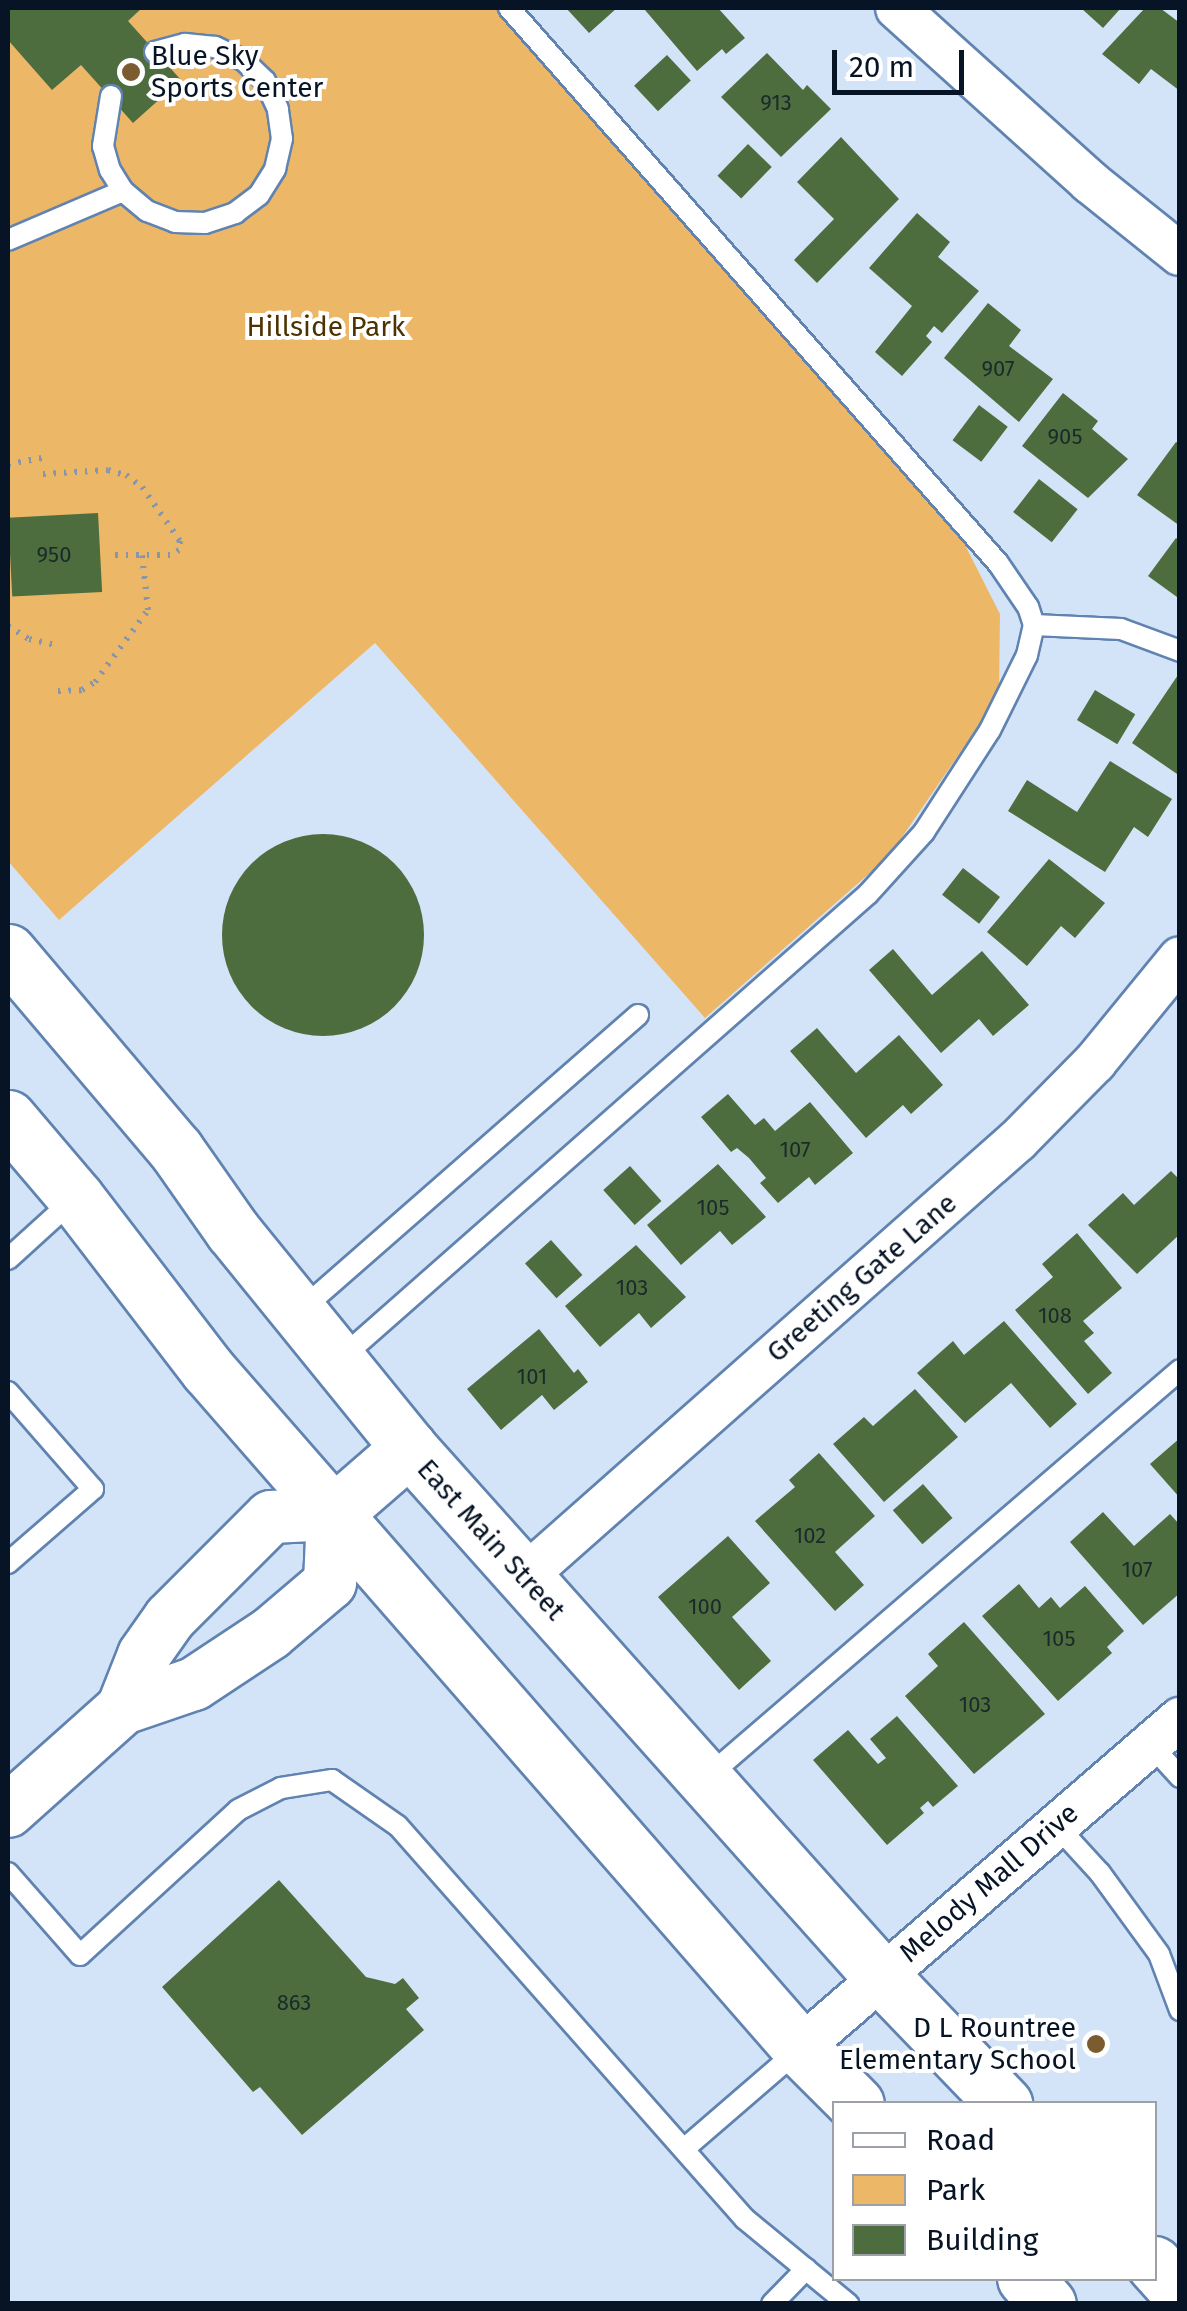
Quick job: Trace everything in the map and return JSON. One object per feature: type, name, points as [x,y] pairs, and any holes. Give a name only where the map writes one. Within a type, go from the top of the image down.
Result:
[{"type":"main road","name":"East Main Street","points":[[8,952],[176,1150],[298,1313],[409,1448],[881,1976],[1001,2101]]},
{"type":"main road","points":[[8,1118],[76,1198],[208,1370],[800,2048],[853,2101]]},
{"type":"main road","points":[[332,1514],[409,1448]]},
{"type":"main road","points":[[1157,2267],[1180,2293]]},
{"type":"main road","points":[[1028,2281],[1048,2304]]},
{"type":"street","points":[[898,8],[1076,170],[1180,254]]},
{"type":"street","name":"Greeting Gate Lane","points":[[524,1577],[1018,1140],[1095,1062],[1180,958]]},
{"type":"street","points":[[8,1812],[122,1708],[194,1684],[271,1633],[330,1583],[332,1514],[271,1517],[170,1618],[144,1655],[122,1708]]},
{"type":"street","name":"Melody Mall Drive","points":[[800,2048],[1165,1731]]},
{"type":"lane","points":[[337,1362],[868,894],[924,832],[990,730],[1028,655],[1034,625],[1028,608],[998,563],[509,8]]},
{"type":"lane","points":[[110,96],[103,146],[123,191],[147,211],[175,222],[206,223],[235,213],[259,195],[276,169],[282,139],[278,110],[265,81],[243,60],[200,46],[155,52]]},
{"type":"lane","points":[[8,240],[123,191]]},
{"type":"lane","points":[[1034,625],[1121,629],[1180,650]]},
{"type":"lane","points":[[298,1313],[638,1014]]},
{"type":"lane","points":[[8,1259],[76,1198]]},
{"type":"lane","points":[[704,1779],[1180,1370]]},
{"type":"lane","points":[[8,1392],[94,1489],[8,1563]]},
{"type":"lane","points":[[1165,1731],[1180,1776]]},
{"type":"lane","points":[[8,1873],[80,1954],[238,1810],[281,1788],[332,1780],[398,1826],[745,2219],[848,2304]]},
{"type":"lane","points":[[1056,1825],[1100,1873],[1159,1954],[1180,2010]]},
{"type":"lane","points":[[684,2149],[800,2048]]},
{"type":"lane","points":[[772,2304],[806,2270]]},
{"type":"path","points":[[8,464],[42,458]]},
{"type":"path","points":[[43,474],[108,470],[142,486],[180,540],[179,550],[170,555],[111,555]]},
{"type":"path","points":[[58,691],[82,690],[95,682],[148,610],[142,555]]},
{"type":"path","points":[[8,626],[29,639],[56,645]]},
{"type":"green space","name":"Hillside Park","points":[[8,8],[498,8],[961,537],[1000,614],[999,696],[889,856],[705,1018],[375,643],[59,920],[8,861]]},
{"type":"building","name":"Blue Sky Sports Center","points":[[8,8],[142,8],[128,21],[181,80],[133,123],[81,65],[52,90],[8,40]]},
{"type":"building","points":[[566,8],[617,8],[589,33]]},
{"type":"building","points":[[647,8],[718,8],[745,38],[726,54],[722,49],[697,71]]},
{"type":"building","points":[[1081,8],[1121,8],[1103,28]]},
{"type":"building","points":[[1145,8],[1160,8],[1180,23],[1180,91],[1151,69],[1139,84],[1102,54]]},
{"type":"building","points":[[767,53],[803,90],[807,85],[831,109],[781,157],[721,97]]},
{"type":"building","points":[[667,55],[691,81],[658,111],[634,86]]},
{"type":"building","points":[[841,137],[899,199],[817,283],[794,260],[834,219],[797,182]]},
{"type":"building","points":[[748,144],[772,167],[741,199],[717,176]]},
{"type":"building","points":[[917,213],[950,242],[938,257],[979,291],[942,333],[934,326],[926,336],[932,342],[902,376],[875,352],[912,306],[869,268]]},
{"type":"building","points":[[988,303],[1021,330],[1009,346],[1053,379],[1019,422],[944,358]]},
{"type":"building","points":[[1063,393],[1098,421],[1092,429],[1128,459],[1088,498],[1022,446]]},
{"type":"building","points":[[979,405],[1008,427],[981,462],[953,440]]},
{"type":"building","points":[[1176,442],[1180,444],[1180,526],[1137,495]]},
{"type":"building","points":[[1039,479],[1078,509],[1052,542],[1013,512]]},
{"type":"building","points":[[98,513],[102,592],[12,597],[8,518]]},
{"type":"building","points":[[1176,538],[1180,541],[1177,597],[1148,576]]},
{"type":"building","points":[[1180,672],[1180,776],[1132,743]]},
{"type":"building","points":[[1095,690],[1135,714],[1117,744],[1077,720]]},
{"type":"building","points":[[1110,761],[1172,799],[1148,837],[1134,827],[1105,872],[1008,811],[1027,780],[1077,812]]},
{"type":"building","points":[[323,834],[361,842],[394,864],[416,897],[424,935],[416,973],[394,1006],[361,1028],[323,1036],[285,1028],[252,1006],[230,973],[222,935],[230,897],[252,864],[285,842]]},
{"type":"building","points":[[1049,859],[1105,903],[1075,938],[1061,926],[1027,966],[987,932]]},
{"type":"building","points":[[963,868],[1000,897],[979,924],[942,895]]},
{"type":"building","points":[[893,949],[932,995],[982,951],[1029,1005],[993,1036],[979,1019],[941,1053],[869,970]]},
{"type":"building","points":[[817,1028],[856,1073],[899,1035],[943,1085],[911,1114],[903,1105],[866,1138],[790,1051]]},
{"type":"building","points":[[728,1094],[755,1125],[764,1118],[775,1131],[810,1102],[853,1153],[815,1185],[809,1177],[778,1203],[760,1183],[766,1178],[749,1158],[737,1148],[731,1152],[701,1117]]},
{"type":"building","points":[[718,1164],[766,1217],[732,1245],[720,1231],[681,1265],[647,1225]]},
{"type":"building","points":[[630,1166],[661,1201],[635,1225],[603,1190]]},
{"type":"building","points":[[1171,1171],[1180,1180],[1180,1234],[1137,1274],[1088,1225],[1123,1193],[1134,1205]]},
{"type":"building","points":[[1077,1233],[1122,1288],[1083,1321],[1094,1333],[1084,1341],[1112,1373],[1088,1394],[1015,1310],[1053,1277],[1042,1264]]},
{"type":"building","points":[[551,1240],[582,1275],[556,1298],[525,1263]]},
{"type":"building","points":[[636,1245],[686,1297],[651,1328],[639,1313],[600,1347],[565,1306]]},
{"type":"building","points":[[1004,1321],[1077,1404],[1050,1428],[1011,1383],[965,1423],[917,1373],[953,1341],[964,1355]]},
{"type":"building","points":[[539,1329],[574,1373],[578,1369],[588,1382],[554,1410],[542,1395],[501,1430],[467,1389]]},
{"type":"building","points":[[915,1389],[958,1437],[884,1502],[833,1444],[864,1417],[873,1426]]},
{"type":"building","points":[[1180,1438],[1180,1498],[1150,1464]]},
{"type":"building","points":[[819,1453],[875,1516],[835,1552],[864,1585],[835,1611],[755,1521],[795,1487],[789,1480]]},
{"type":"building","points":[[923,1484],[953,1518],[922,1544],[893,1510]]},
{"type":"building","points":[[1103,1512],[1134,1546],[1170,1514],[1180,1525],[1180,1593],[1143,1625],[1070,1542]]},
{"type":"building","points":[[728,1536],[770,1583],[732,1617],[771,1661],[739,1690],[658,1597]]},
{"type":"building","points":[[1019,1584],[1039,1608],[1051,1597],[1060,1608],[1085,1586],[1124,1631],[1107,1647],[1112,1653],[1058,1701],[982,1616]]},
{"type":"building","points":[[964,1622],[1045,1714],[974,1774],[905,1696],[938,1666],[928,1654]]},
{"type":"building","points":[[897,1716],[958,1786],[933,1807],[928,1801],[920,1808],[924,1813],[887,1845],[813,1760],[848,1730],[878,1764],[886,1758],[870,1739]]},
{"type":"building","points":[[279,1880],[366,1977],[395,1984],[403,1978],[419,1998],[406,2009],[424,2030],[302,2135],[260,2087],[253,2092],[162,1987]]},
{"type":"place","name":"Blue Sky Sports Center","points":[[131,72]]},
{"type":"place","name":"D L Rountree Elementary School","points":[[1096,2044]]}]
